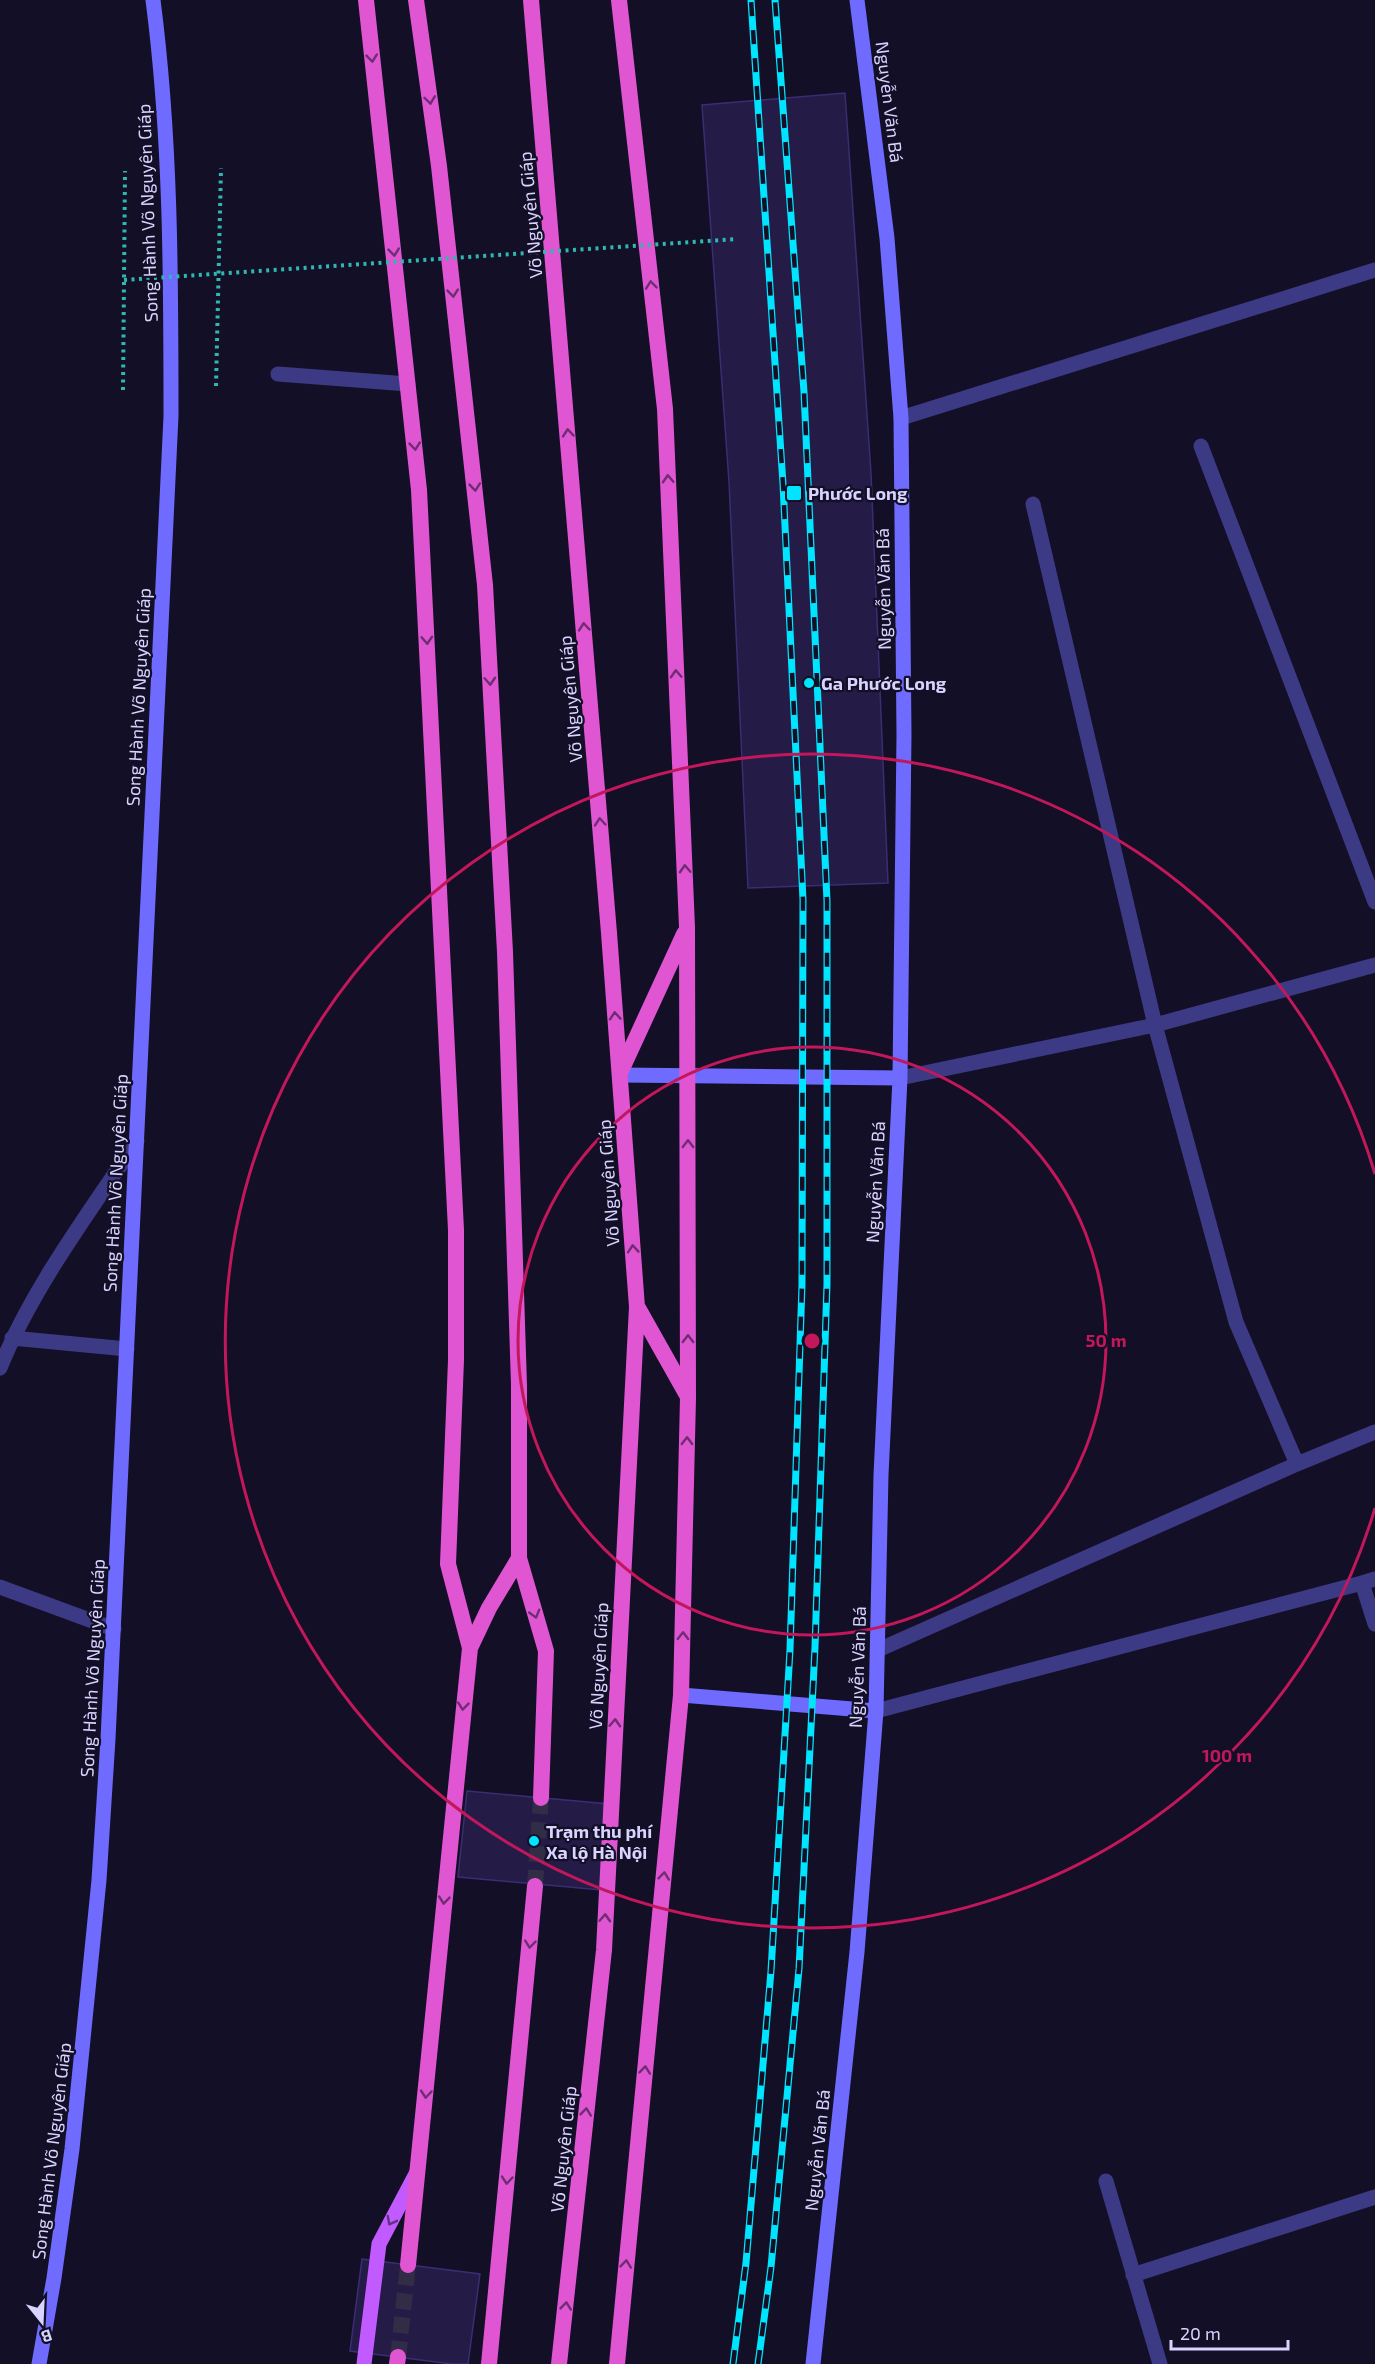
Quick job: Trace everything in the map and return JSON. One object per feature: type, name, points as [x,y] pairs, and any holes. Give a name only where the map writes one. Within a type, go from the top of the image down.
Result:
[{"type":"highway","points":[[366,0],[420,490],[456,1230],[456,1360],[448,1564],[470,1648]]},
{"type":"highway","points":[[416,0],[439,166],[485,585],[506,976],[519,1385],[519,1558],[546,1651],[541,1798]]},
{"type":"highway","name":"Võ Nguyên Giáp","points":[[531,0],[620,1074],[637,1307],[604,1950],[560,2364]]},
{"type":"highway","points":[[616,2364],[681,1695],[688,1398],[687,927],[665,409],[619,0]]},
{"type":"highway","points":[[620,1074],[687,927]]},
{"type":"highway","points":[[637,1307],[688,1398]]},
{"type":"highway","points":[[408,2265],[470,1648],[489,1608],[519,1558]]},
{"type":"highway","points":[[489,2364],[535,1886]]},
{"type":"main road","name":"Song Hành Võ Nguyên Giáp","points":[[39,2364],[56,2266],[87,2020],[99,1880],[114,1629],[171,416],[171,279],[166,143],[153,0]]},
{"type":"main road","name":"Nguyễn Văn Bá","points":[[813,2364],[857,1952],[876,1711],[881,1474],[900,1078],[904,735],[901,418],[887,238],[857,0]]},
{"type":"main road","points":[[620,1074],[900,1078]]},
{"type":"main road","points":[[681,1695],[876,1711]]},
{"type":"main road","points":[[364,2364],[380,2244],[418,2170]]},
{"type":"street","points":[[901,418],[1375,270]]},
{"type":"street","points":[[278,374],[408,384]]},
{"type":"street","points":[[1201,446],[1375,902]]},
{"type":"street","points":[[1033,504],[1155,1025],[1236,1322],[1297,1464]]},
{"type":"street","points":[[900,1078],[1155,1025],[1375,965]]},
{"type":"street","points":[[0,1368],[12,1338],[65,1249],[136,1141]]},
{"type":"street","points":[[12,1338],[127,1349]]},
{"type":"street","points":[[878,1650],[1297,1464],[1375,1432]]},
{"type":"street","points":[[876,1711],[1369,1581],[1375,1624]]},
{"type":"street","points":[[0,1587],[114,1629]]},
{"type":"street","points":[[1106,2181],[1160,2364]]},
{"type":"street","points":[[1133,2275],[1375,2198]]},
{"type":"path","points":[[216,386],[221,168]]},
{"type":"path","points":[[123,390],[125,171]]},
{"type":"path","points":[[124,280],[736,239]]},
{"type":"building","name":"Ga Phước Long","points":[[845,93],[871,473],[888,883],[748,888],[729,482],[702,105]]},
{"type":"building","name":"Trạm thu phí Xa lộ Hà Nội","points":[[467,1791],[609,1804],[601,1890],[458,1877]]},
{"type":"building","points":[[362,2259],[480,2274],[468,2364],[350,2351]]},
{"type":"tunnel","points":[[535,1886],[541,1798]]},
{"type":"tunnel","points":[[398,2357],[408,2265]]},
{"type":"railway","points":[[733,2364],[746,2263],[771,1971],[790,1650],[802,1284],[803,900],[783,484],[751,0]]},
{"type":"railway","points":[[758,2364],[771,2267],[799,1969],[815,1647],[827,1284],[827,901],[804,392],[775,0]]},
{"type":"place","name":"Phước Long","points":[[794,493]]},
{"type":"place","name":"Ga Phước Long","points":[[809,683]]},
{"type":"place","name":"Trạm thu phí Xa lộ Hà Nội","points":[[534,1841]]}]
